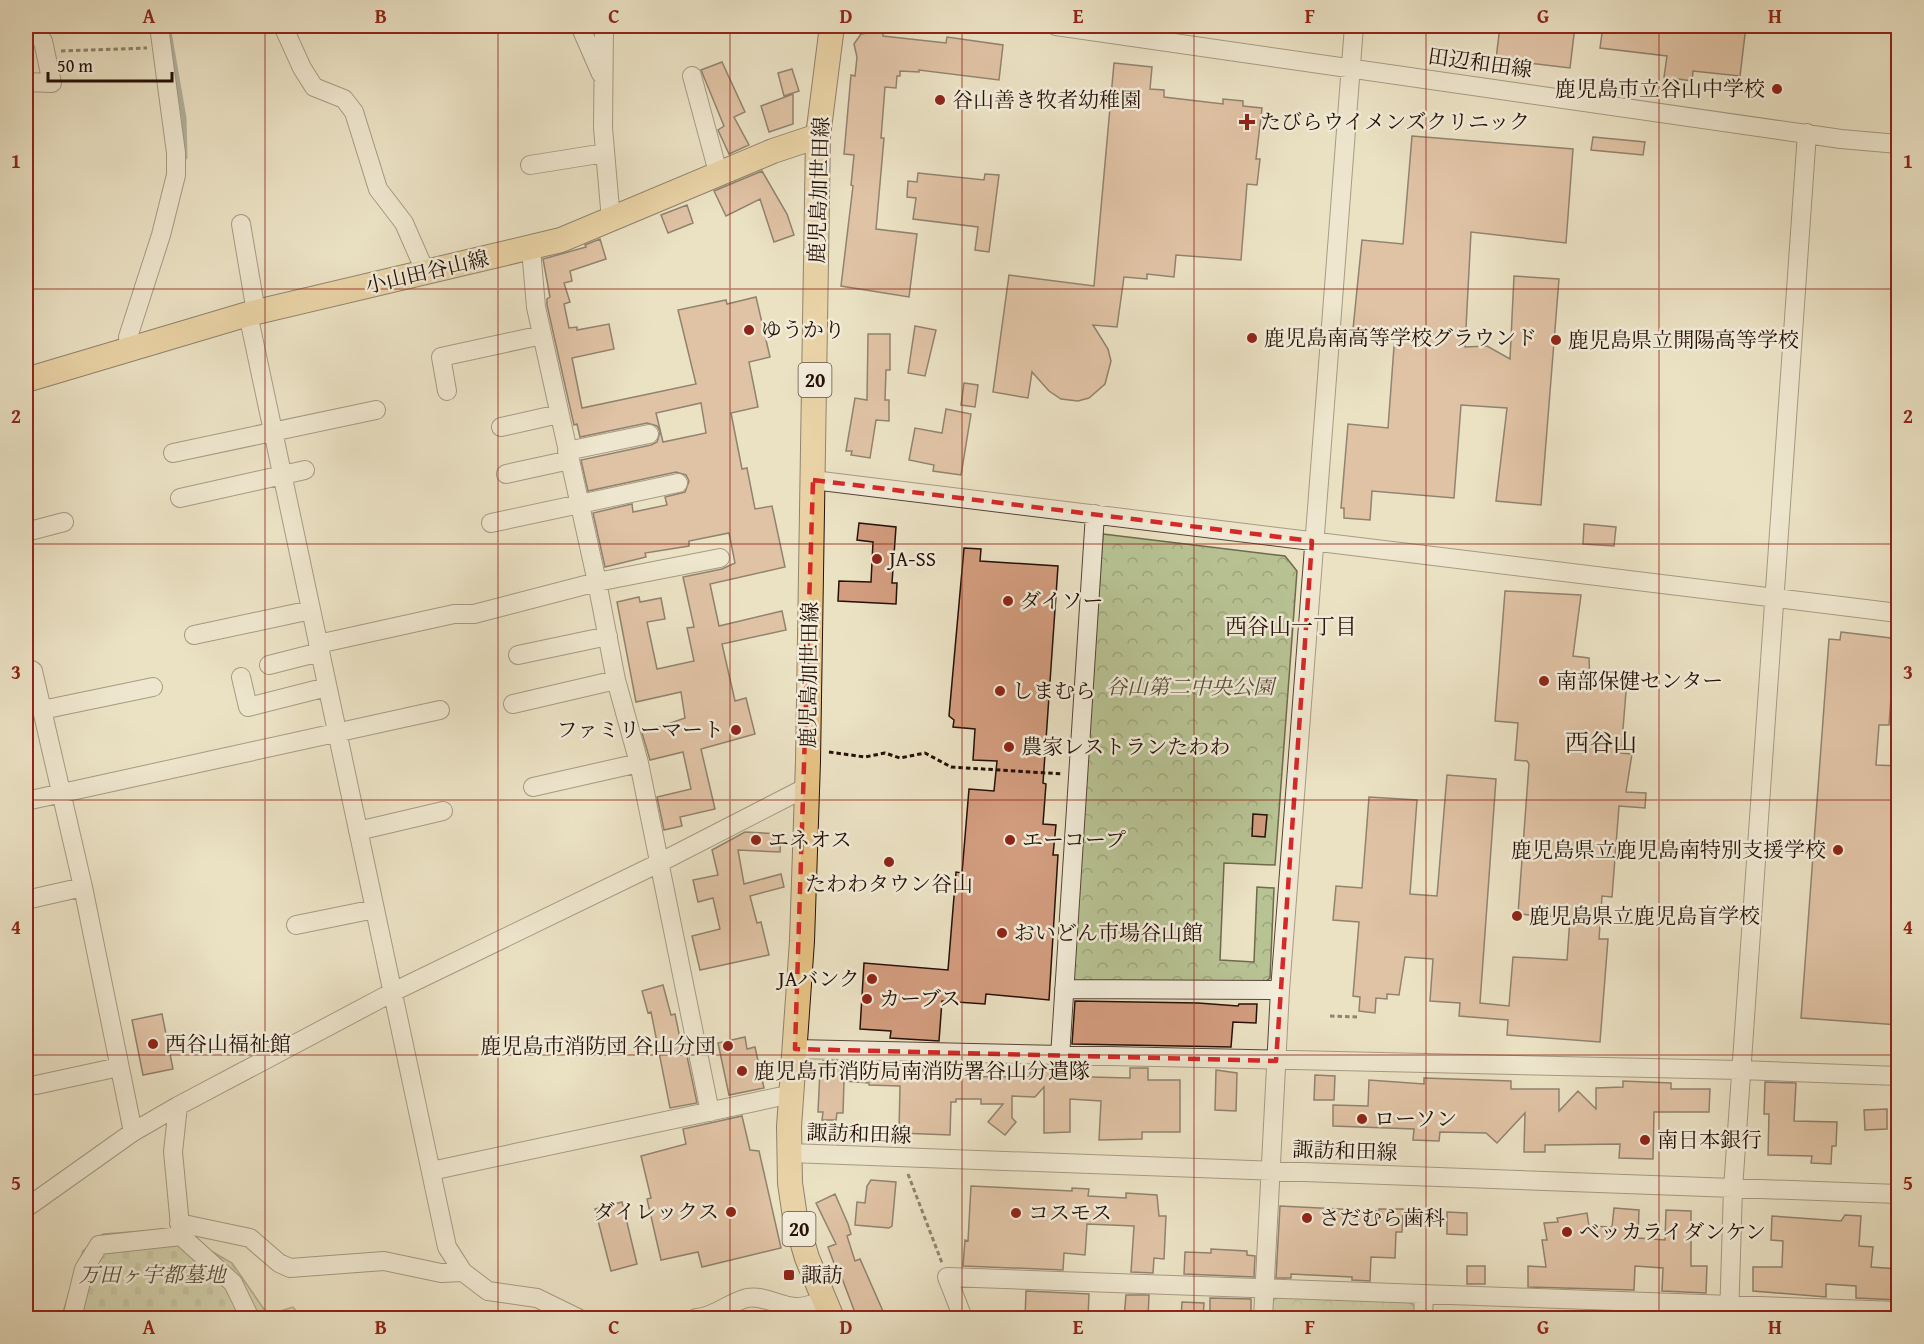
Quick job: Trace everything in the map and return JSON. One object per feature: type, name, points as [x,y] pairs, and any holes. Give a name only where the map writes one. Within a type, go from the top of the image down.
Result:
[{"type":"main road","name":"鹿児島加世田線","points":[[828,1310],[807,1258],[795,1217],[791,1192],[790,1154],[807,787],[818,136],[832,26]]},
{"type":"main road","name":"小山田谷山線","points":[[26,380],[252,313],[425,271],[531,249],[611,220],[719,176],[773,151],[818,136]]},
{"type":"street","points":[[26,26],[43,41],[47,51],[52,84],[26,82]]},
{"type":"street","points":[[129,348],[130,327],[161,235],[176,175],[176,153],[159,26]]},
{"type":"street","points":[[283,26],[302,68],[314,87],[344,99],[354,112],[378,189],[404,223],[425,271]]},
{"type":"street","points":[[580,26],[604,81]]},
{"type":"street","points":[[604,26],[605,153],[611,220]]},
{"type":"street","name":"田辺和田線","points":[[1056,26],[1807,133],[1899,144]]},
{"type":"street","points":[[1263,1318],[1280,990],[1312,541],[1353,26]]},
{"type":"street","points":[[692,76],[719,176]]},
{"type":"street","points":[[1729,1312],[1732,1189],[1807,133]]},
{"type":"street","points":[[530,165],[605,153]]},
{"type":"street","points":[[241,224],[252,313],[273,432],[447,1247],[464,1272],[488,1291],[537,1298],[578,1318]]},
{"type":"street","points":[[531,249],[536,308],[597,582],[616,680],[639,763],[657,864],[710,1112]]},
{"type":"street","points":[[447,391],[441,357],[542,335]]},
{"type":"street","points":[[173,453],[376,410]]},
{"type":"street","points":[[501,427],[559,414]]},
{"type":"street","points":[[507,474],[649,434]]},
{"type":"street","points":[[180,498],[305,470]]},
{"type":"street","points":[[813,480],[1899,613]]},
{"type":"street","points":[[491,523],[678,483]]},
{"type":"street","points":[[1060,1057],[1095,514]]},
{"type":"street","points":[[26,532],[64,522]]},
{"type":"street","points":[[269,665],[319,648],[454,614],[474,614],[597,582],[720,558]]},
{"type":"street","points":[[194,634],[311,610]]},
{"type":"street","points":[[518,655],[608,636]]},
{"type":"street","points":[[26,668],[33,671],[83,887],[133,1132]]},
{"type":"street","points":[[242,677],[248,707],[327,687]]},
{"type":"street","points":[[513,704],[616,680]]},
{"type":"street","points":[[42,710],[153,687]]},
{"type":"street","points":[[26,801],[441,714]]},
{"type":"street","points":[[533,787],[639,763]]},
{"type":"street","points":[[26,1208],[133,1132],[178,1106],[393,992],[657,864],[807,787]]},
{"type":"street","points":[[358,831],[443,811]]},
{"type":"street","points":[[26,900],[83,887]]},
{"type":"street","points":[[296,925],[375,909]]},
{"type":"street","points":[[1064,988],[1280,990]]},
{"type":"street","points":[[795,1049],[1060,1057],[1741,1070],[1899,1076]]},
{"type":"street","points":[[36,1085],[119,1067]]},
{"type":"street","points":[[431,1171],[792,1094]]},
{"type":"street","points":[[178,1106],[173,1152],[180,1229],[233,1283],[249,1318]]},
{"type":"street","name":"諏訪和田線","points":[[790,1154],[1899,1194]]},
{"type":"street","points":[[72,1318],[84,1269],[99,1245],[180,1229],[249,1238],[279,1263],[290,1268],[384,1261],[441,1273],[464,1272]]},
{"type":"street","points":[[963,1318],[947,1277],[1424,1294],[1729,1312],[1899,1311]]},
{"type":"street","points":[[1423,1318],[1424,1294]]},
{"type":"street","points":[[696,1318],[703,1318],[728,1304],[750,1298],[828,1310]]},
{"type":"path","points":[[47,51],[162,48]]},
{"type":"path","points":[[827,752],[865,757],[885,753],[900,758],[925,753],[951,767],[1078,775]]},
{"type":"path","points":[[1330,1016],[1360,1017]]},
{"type":"path","points":[[902,1158],[947,1277]]},
{"type":"highlighted area","points":[[813,480],[1312,541],[1276,1061],[795,1049]]},
{"type":"green space","name":"谷山第二中央公園","points":[[1103,534],[1285,556],[1297,571],[1275,865],[1224,863],[1220,960],[1254,962],[1257,887],[1274,888],[1270,978],[1261,985],[1076,982],[1071,973]]},
{"type":"green space","name":"万田ヶ宇都墓地","points":[[173,1229],[232,1263],[268,1315],[293,1307],[302,1318],[61,1318],[83,1251],[103,1234]]},
{"type":"green space","points":[[1278,1297],[1408,1301],[1415,1307],[1415,1318],[1271,1318],[1272,1301]]},
{"type":"building","points":[[1500,26],[1575,26],[1570,68],[1496,59]]},
{"type":"building","points":[[1603,26],[1746,26],[1740,76],[1693,71],[1692,81],[1664,77],[1667,56],[1600,48]]},
{"type":"building","points":[[883,31],[883,36],[946,43],[947,37],[1003,45],[999,80],[919,70],[919,72],[900,71],[896,88],[885,87],[881,138],[884,138],[876,229],[917,234],[909,297],[841,286],[853,186],[851,185],[854,155],[844,154],[851,75],[855,76],[857,57],[854,44],[861,34]]},
{"type":"building","points":[[722,62],[745,112],[734,117],[749,145],[729,154],[718,130],[724,126],[701,70]]},
{"type":"building","points":[[1114,63],[1152,67],[1150,89],[1164,90],[1164,97],[1223,104],[1223,99],[1243,101],[1243,106],[1262,108],[1256,159],[1260,159],[1257,185],[1247,184],[1241,260],[1176,255],[1174,277],[1147,274],[1147,279],[1124,277],[1117,327],[1093,325],[1108,349],[1111,361],[1105,384],[1089,398],[1078,401],[1061,399],[1049,391],[1032,372],[1028,398],[993,392],[1009,275],[1094,286]]},
{"type":"building","points":[[792,69],[799,91],[784,96],[778,73]]},
{"type":"building","points":[[793,94],[793,124],[769,132],[761,106]]},
{"type":"building","points":[[1412,136],[1573,149],[1566,243],[1471,232],[1465,347],[1487,346],[1510,359],[1514,276],[1559,279],[1541,505],[1496,501],[1507,408],[1461,405],[1454,498],[1372,491],[1370,520],[1344,518],[1344,508],[1341,508],[1348,424],[1388,428],[1395,333],[1353,329],[1362,240],[1403,244]]},
{"type":"building","points":[[1593,137],[1645,142],[1643,155],[1591,150]]},
{"type":"building","points":[[762,171],[787,214],[794,235],[774,242],[760,199],[726,216],[714,191]]},
{"type":"building","points":[[918,173],[984,180],[985,174],[999,175],[989,252],[975,250],[978,227],[913,219],[916,198],[907,197],[908,181],[917,182]]},
{"type":"building","points":[[687,205],[693,223],[668,233],[661,215]]},
{"type":"building","points":[[600,239],[606,259],[570,271],[572,281],[564,283],[570,302],[564,304],[569,328],[577,327],[577,330],[609,324],[614,349],[572,358],[582,408],[696,384],[678,310],[726,300],[727,304],[756,297],[770,357],[749,362],[758,407],[731,413],[742,469],[747,468],[755,509],[772,506],[785,567],[710,584],[719,626],[782,611],[786,630],[722,644],[735,701],[746,698],[755,734],[701,749],[715,809],[680,817],[682,826],[664,830],[657,797],[691,789],[683,752],[650,760],[642,733],[685,718],[681,692],[636,702],[617,602],[639,597],[640,602],[661,598],[665,619],[647,622],[657,669],[694,661],[687,628],[694,627],[683,577],[722,569],[735,563],[729,533],[689,541],[689,546],[645,553],[646,557],[605,567],[593,513],[632,504],[633,512],[667,505],[665,497],[685,492],[689,481],[686,475],[676,472],[588,491],[581,460],[651,445],[657,442],[660,432],[657,426],[647,423],[580,437],[577,424],[574,425],[547,305],[547,299],[550,297],[543,259],[586,247],[585,245]],"holes":[[[701,403],[706,433],[663,442],[656,413]]]},
{"type":"building","points":[[915,326],[936,330],[925,376],[908,373]]},
{"type":"building","points":[[868,334],[890,334],[890,370],[886,370],[885,400],[889,400],[889,421],[876,420],[870,458],[851,455],[852,451],[846,451],[855,398],[867,400]]},
{"type":"building","points":[[964,383],[978,385],[975,407],[961,405]]},
{"type":"building","points":[[946,409],[971,414],[961,475],[933,471],[934,465],[909,460],[915,428],[942,433]]},
{"type":"building","points":[[859,523],[896,527],[892,583],[897,583],[896,604],[838,601],[839,581],[871,582],[873,542],[857,540]]},
{"type":"building","points":[[1584,524],[1616,527],[1614,546],[1583,544]]},
{"type":"building","points":[[964,548],[981,549],[980,561],[1058,566],[1043,783],[1046,784],[1043,824],[1056,825],[1053,855],[1058,855],[1049,1000],[986,994],[985,1004],[942,1001],[939,1041],[890,1038],[891,1031],[860,1029],[864,963],[948,970],[956,872],[962,873],[969,789],[994,791],[997,761],[973,760],[975,729],[953,727],[954,720],[949,716]]},
{"type":"building","points":[[1505,591],[1581,595],[1573,656],[1589,658],[1590,681],[1621,683],[1620,691],[1626,692],[1621,753],[1632,754],[1626,792],[1646,793],[1645,808],[1619,806],[1612,897],[1602,896],[1599,939],[1608,939],[1600,1042],[1507,1035],[1508,1020],[1459,1016],[1460,1003],[1430,1001],[1433,959],[1405,957],[1399,995],[1387,994],[1387,999],[1376,998],[1375,1013],[1359,1011],[1360,997],[1353,996],[1359,922],[1333,920],[1336,886],[1362,888],[1369,797],[1417,800],[1410,894],[1437,896],[1447,775],[1496,779],[1480,1003],[1509,1006],[1513,957],[1567,960],[1570,918],[1518,914],[1529,764],[1527,761],[1515,760],[1518,723],[1495,721]]},
{"type":"building","points":[[1841,632],[1899,639],[1899,671],[1893,670],[1889,725],[1879,725],[1876,765],[1899,766],[1899,1025],[1801,1018],[1829,639],[1840,640]]},
{"type":"building","points":[[1253,814],[1267,815],[1265,837],[1252,836]]},
{"type":"building","points":[[745,832],[781,834],[780,852],[738,850],[744,884],[781,874],[784,887],[750,896],[757,923],[761,922],[769,955],[700,970],[692,936],[720,929],[713,898],[698,902],[693,880],[718,875],[712,850]]},
{"type":"building","points":[[663,985],[671,1015],[675,1014],[681,1043],[684,1042],[697,1103],[670,1108],[651,1012],[648,1013],[642,991]]},
{"type":"building","points":[[1075,1001],[1238,1006],[1239,1004],[1257,1004],[1256,1023],[1233,1022],[1231,1047],[1072,1044]]},
{"type":"building","name":"西谷山福祉館","points":[[162,1014],[173,1069],[143,1075],[132,1020]]},
{"type":"building","name":"鹿児島市消防局南消防署谷山分遣隊","points":[[745,1037],[747,1049],[755,1047],[764,1088],[729,1095],[718,1043]]},
{"type":"building","points":[[823,1061],[843,1061],[843,1066],[923,1066],[923,1076],[1030,1077],[1030,1068],[1051,1069],[1051,1076],[1130,1078],[1130,1068],[1148,1068],[1148,1080],[1180,1080],[1180,1132],[1142,1132],[1142,1139],[1099,1140],[1101,1101],[1070,1099],[1070,1132],[1044,1133],[1044,1087],[1035,1097],[1012,1096],[1012,1118],[1016,1122],[1005,1135],[988,1122],[1003,1104],[981,1104],[981,1099],[956,1099],[956,1102],[951,1102],[950,1135],[899,1133],[900,1086],[869,1085],[869,1083],[844,1081],[843,1113],[837,1113],[836,1120],[822,1120],[823,1112],[818,1112],[820,1070],[823,1069]]},
{"type":"building","points":[[1216,1070],[1237,1073],[1236,1111],[1215,1110]]},
{"type":"building","points":[[1315,1075],[1335,1076],[1334,1100],[1314,1100]]},
{"type":"building","points":[[1424,1078],[1511,1081],[1511,1089],[1559,1089],[1559,1111],[1578,1091],[1596,1109],[1596,1088],[1623,1087],[1623,1081],[1671,1083],[1671,1089],[1710,1089],[1709,1112],[1654,1112],[1653,1159],[1619,1158],[1620,1144],[1545,1145],[1545,1152],[1524,1152],[1525,1113],[1497,1143],[1486,1133],[1440,1132],[1439,1141],[1413,1140],[1414,1129],[1333,1126],[1333,1105],[1368,1106],[1369,1080],[1424,1084]]},
{"type":"building","points":[[1765,1082],[1796,1083],[1794,1121],[1837,1122],[1836,1146],[1832,1146],[1831,1164],[1811,1163],[1812,1156],[1768,1155],[1769,1114],[1764,1114]]},
{"type":"building","points":[[1887,1109],[1887,1129],[1865,1130],[1864,1110]]},
{"type":"building","name":"ダイレックス","points":[[742,1116],[750,1150],[759,1151],[781,1248],[702,1267],[698,1252],[661,1260],[647,1199],[651,1198],[641,1156],[686,1144],[683,1129]]},
{"type":"building","points":[[871,1180],[896,1182],[892,1226],[889,1228],[855,1225],[857,1202],[865,1203],[867,1186]]},
{"type":"building","points":[[971,1186],[1072,1191],[1072,1188],[1089,1189],[1088,1196],[1126,1198],[1126,1193],[1157,1195],[1159,1216],[1166,1216],[1164,1259],[1154,1258],[1153,1273],[1131,1272],[1134,1226],[1087,1224],[1085,1255],[1064,1253],[1063,1270],[963,1266],[965,1240],[968,1241]]},
{"type":"building","points":[[835,1194],[851,1234],[847,1236],[855,1261],[860,1259],[886,1318],[857,1318],[837,1265],[835,1266],[828,1247],[836,1244],[816,1203]]},
{"type":"building","points":[[622,1202],[637,1264],[611,1271],[595,1209]]},
{"type":"building","points":[[1280,1206],[1379,1211],[1379,1209],[1403,1209],[1402,1232],[1396,1232],[1395,1258],[1371,1257],[1370,1281],[1352,1280],[1352,1277],[1291,1274],[1291,1278],[1276,1278]]},
{"type":"building","points":[[1614,1208],[1639,1210],[1638,1238],[1665,1240],[1666,1210],[1691,1211],[1691,1266],[1707,1266],[1706,1293],[1662,1291],[1663,1268],[1635,1266],[1634,1290],[1528,1287],[1528,1266],[1546,1267],[1542,1240],[1547,1240],[1544,1223],[1558,1222],[1557,1218],[1587,1213],[1589,1226],[1612,1227]]},
{"type":"building","points":[[1447,1212],[1467,1213],[1467,1235],[1447,1234]]},
{"type":"building","points":[[1845,1215],[1861,1216],[1859,1246],[1873,1247],[1871,1267],[1899,1269],[1899,1300],[1856,1298],[1856,1286],[1826,1284],[1826,1297],[1753,1291],[1753,1267],[1782,1267],[1783,1241],[1771,1240],[1772,1216],[1841,1221]]},
{"type":"building","points":[[1211,1249],[1247,1251],[1247,1255],[1255,1256],[1254,1277],[1184,1274],[1185,1252],[1211,1253]]},
{"type":"building","points":[[1467,1266],[1485,1266],[1485,1284],[1467,1284]]},
{"type":"building","points":[[1026,1291],[1089,1294],[1088,1318],[1025,1318]]},
{"type":"building","points":[[1126,1295],[1149,1295],[1148,1318],[1124,1318]]},
{"type":"building","points":[[1210,1298],[1251,1299],[1251,1316],[1210,1311]]},
{"type":"building","points":[[1182,1302],[1204,1303],[1203,1318],[1181,1318]]},
{"type":"waterway","points":[[168,26],[184,118],[185,157]]},
{"type":"place","name":"鹿児島市立谷山中学校","points":[[1777,89]]},
{"type":"place","name":"谷山善き牧者幼稚園","points":[[940,100]]},
{"type":"place","name":"たびらウイメンズクリニック","points":[[1247,122]]},
{"type":"place","name":"ゆうかり","points":[[749,330]]},
{"type":"place","name":"鹿児島南高等学校グラウンド","points":[[1252,338]]},
{"type":"place","name":"鹿児島県立開陽高等学校","points":[[1556,340]]},
{"type":"place","name":"JA-SS","points":[[877,559]]},
{"type":"place","name":"ダイソー","points":[[1008,601]]},
{"type":"place","name":"南部保健センター","points":[[1544,681]]},
{"type":"place","name":"しまむら","points":[[1000,691]]},
{"type":"place","name":"ファミリーマート","points":[[736,730]]},
{"type":"place","name":"農家レストランたわわ","points":[[1009,747]]},
{"type":"place","name":"エネオス","points":[[756,840]]},
{"type":"place","name":"エーコープ","points":[[1010,840]]},
{"type":"place","name":"鹿児島県立鹿児島南特別支援学校","points":[[1838,850]]},
{"type":"place","name":"たわわタウン谷山","points":[[889,862]]},
{"type":"place","name":"鹿児島県立鹿児島盲学校","points":[[1517,916]]},
{"type":"place","name":"おいどん市場谷山館","points":[[1002,933]]},
{"type":"place","name":"JAバンク","points":[[872,979]]},
{"type":"place","name":"カーブス","points":[[867,999]]},
{"type":"place","name":"西谷山福祉館","points":[[153,1044]]},
{"type":"place","name":"鹿児島市消防団 谷山分団","points":[[728,1046]]},
{"type":"place","name":"鹿児島市消防局南消防署谷山分遣隊","points":[[742,1071]]},
{"type":"place","name":"ローソン","points":[[1362,1119]]},
{"type":"place","name":"南日本銀行","points":[[1645,1140]]},
{"type":"place","name":"ダイレックス","points":[[731,1212]]},
{"type":"place","name":"コスモス","points":[[1016,1213]]},
{"type":"place","name":"さだむら歯科","points":[[1307,1218]]},
{"type":"place","name":"ベッカライダンケン","points":[[1567,1232]]},
{"type":"place","name":"諏訪","points":[[789,1275]]},
{"type":"district","name":"西谷山一丁目","points":[[1291,626]]},
{"type":"district","name":"西谷山","points":[[1601,743]]}]
